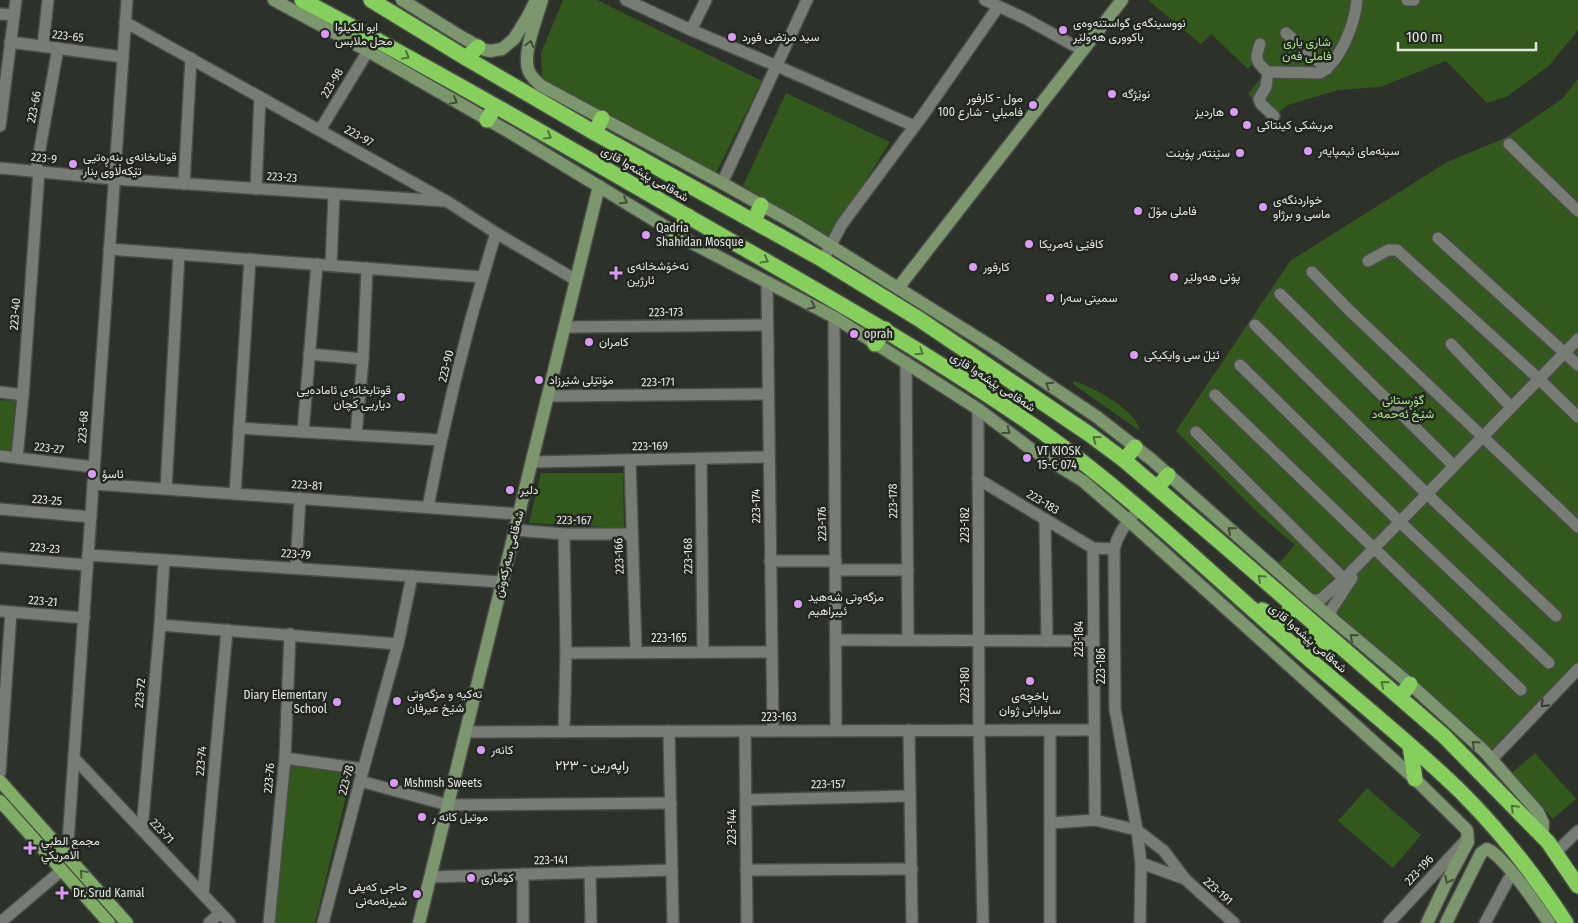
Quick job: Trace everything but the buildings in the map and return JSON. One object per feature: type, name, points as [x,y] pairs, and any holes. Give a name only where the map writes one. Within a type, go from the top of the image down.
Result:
[{"type":"highway","name":"شەقامی پێشەوا قازی","points":[[302,0],[354,28],[491,113],[688,216],[885,329],[1039,430],[1139,509],[1410,746],[1463,795],[1504,840],[1520,871],[1566,923]]},
{"type":"highway","points":[[315,0],[354,28]]},
{"type":"highway","name":"شەقامی پێشەوا قازی","points":[[367,0],[377,3],[466,58],[595,133],[823,260],[923,312],[1124,460],[1400,697],[1465,757],[1542,836],[1576,879]]},
{"type":"highway","points":[[466,58],[478,47]]},
{"type":"highway","points":[[595,133],[602,118]]},
{"type":"highway","points":[[754,221],[761,205]]},
{"type":"highway","points":[[678,234],[688,216]]},
{"type":"highway","points":[[875,344],[885,329]]},
{"type":"highway","points":[[1124,460],[1135,447]]},
{"type":"highway","points":[[1157,488],[1168,475]]},
{"type":"highway","points":[[1229,589],[1281,619],[1289,615],[1290,604]]},
{"type":"highway","points":[[1302,652],[1304,642],[1312,636],[1319,638],[1356,660]]},
{"type":"highway","points":[[1400,697],[1410,684]]},
{"type":"highway","points":[[1410,746],[1415,779]]},
{"type":"main road","points":[[0,781],[16,809],[62,870],[109,923]]},
{"type":"main road","points":[[0,801],[16,809],[67,856],[126,923]]},
{"type":"street","points":[[0,126],[4,70],[16,0]]},
{"type":"street","points":[[43,46],[48,0]]},
{"type":"street","name":"223-68","points":[[67,856],[127,0]]},
{"type":"street","points":[[274,0],[368,51],[491,113],[599,186],[678,234],[834,317],[978,409],[1031,449],[1083,482],[1128,520],[1415,779],[1467,830],[1468,842],[1427,923]]},
{"type":"street","points":[[402,0],[478,47],[495,51],[508,45],[517,36],[536,0]]},
{"type":"street","points":[[542,0],[527,53],[530,74],[540,85],[722,183],[830,246],[898,288],[923,312],[1060,392],[1097,417],[1168,475],[1330,618],[1410,684],[1492,759],[1538,812],[1543,823],[1542,836]]},
{"type":"street","points":[[626,0],[914,126]]},
{"type":"street","points":[[691,30],[706,0]]},
{"type":"street","points":[[722,183],[808,0]]},
{"type":"street","points":[[985,0],[1082,50]]},
{"type":"street","points":[[898,288],[1122,0]]},
{"type":"street","points":[[1260,44],[1256,56],[1258,62],[1268,72],[1320,73],[1338,58],[1356,8],[1356,0]]},
{"type":"street","points":[[1407,0],[1414,0]]},
{"type":"street","points":[[823,260],[842,224],[998,7]]},
{"type":"street","points":[[0,14],[14,15]]},
{"type":"street","name":"223-97","points":[[125,22],[448,202],[576,280]]},
{"type":"street","points":[[1286,33],[1327,69]]},
{"type":"street","name":"223-65","points":[[10,42],[123,57]]},
{"type":"street","name":"223-66","points":[[37,171],[58,48]]},
{"type":"street","name":"223-98","points":[[320,130],[368,51]]},
{"type":"street","points":[[184,184],[191,58]]},
{"type":"street","points":[[1268,72],[1266,88],[1259,99],[1261,104],[1274,116]]},
{"type":"street","points":[[256,189],[260,97]]},
{"type":"street","points":[[1509,144],[1576,206]]},
{"type":"street","name":"223-9","points":[[0,168],[114,178]]},
{"type":"street","name":"223-40","points":[[17,458],[23,395],[37,171]]},
{"type":"street","name":"223-23","points":[[114,178],[448,202]]},
{"type":"street","name":"شەقامی سەرکەوتن","points":[[419,923],[599,186]]},
{"type":"street","points":[[331,265],[334,195]]},
{"type":"street","name":"223-90","points":[[428,507],[441,440],[483,276],[496,233]]},
{"type":"street","points":[[1438,238],[1578,365]]},
{"type":"street","points":[[109,249],[483,276]]},
{"type":"street","points":[[1368,262],[1388,250],[1397,250],[1539,379],[1578,418]]},
{"type":"street","points":[[166,489],[179,254]]},
{"type":"street","points":[[235,494],[250,259]]},
{"type":"street","points":[[303,432],[317,264]]},
{"type":"street","points":[[356,435],[363,359],[367,268]]},
{"type":"street","points":[[1312,272],[1578,527]]},
{"type":"street","name":"223-174","points":[[767,282],[773,730]]},
{"type":"street","points":[[1280,294],[1454,466]]},
{"type":"street","name":"223-176","points":[[834,317],[836,730]]},
{"type":"street","name":"223-173","points":[[565,327],[767,325]]},
{"type":"street","points":[[1255,325],[1427,494],[1556,616]]},
{"type":"street","points":[[1310,600],[1320,600],[1344,579],[1578,339]]},
{"type":"street","points":[[1451,344],[1511,407]]},
{"type":"street","points":[[310,354],[363,359]]},
{"type":"street","name":"223-178","points":[[906,362],[908,640]]},
{"type":"street","points":[[1240,364],[1400,522],[1549,663]]},
{"type":"street","points":[[0,392],[23,395]]},
{"type":"street","name":"223-171","points":[[548,396],[768,394]]},
{"type":"street","points":[[1215,395],[1521,690]]},
{"type":"street","name":"223-182","points":[[978,409],[978,640]]},
{"type":"street","points":[[239,428],[441,440]]},
{"type":"street","points":[[1196,432],[1344,579]]},
{"type":"street","name":"223-27","points":[[0,456],[94,467]]},
{"type":"street","name":"223-169","points":[[532,462],[700,460],[769,457]]},
{"type":"street","name":"223-166","points":[[630,460],[636,652]]},
{"type":"street","name":"223-168","points":[[700,460],[703,652]]},
{"type":"street","name":"223-183","points":[[978,479],[1093,548]]},
{"type":"street","name":"223-81","points":[[93,484],[519,514]]},
{"type":"street","points":[[296,568],[300,498]]},
{"type":"street","name":"223-25","points":[[0,509],[91,517]]},
{"type":"street","name":"223-186","points":[[1139,509],[1128,520],[1119,534],[1114,550],[1115,709],[1137,830],[1141,863],[1140,923]]},
{"type":"street","points":[[1046,519],[1047,640]]},
{"type":"street","name":"223-167","points":[[515,530],[564,534],[632,534]]},
{"type":"street","points":[[564,534],[566,653],[564,731]]},
{"type":"street","points":[[1093,548],[1114,550]]},
{"type":"street","name":"223-184","points":[[1093,548],[1094,820]]},
{"type":"street","points":[[1330,618],[1331,610],[1345,587],[1374,549]]},
{"type":"street","name":"223-23","points":[[0,558],[88,560]]},
{"type":"street","name":"223-79","points":[[88,560],[164,560],[502,582]]},
{"type":"street","name":"223-72","points":[[142,829],[164,560]]},
{"type":"street","points":[[770,562],[908,570]]},
{"type":"street","name":"223-78","points":[[323,923],[398,644],[412,576]]},
{"type":"street","points":[[0,772],[5,611]]},
{"type":"street","name":"223-21","points":[[5,611],[84,618]]},
{"type":"street","points":[[160,625],[398,644]]},
{"type":"street","name":"223-74","points":[[203,894],[227,630]]},
{"type":"street","name":"223-76","points":[[269,923],[285,758],[290,634]]},
{"type":"street","points":[[836,640],[1093,641]]},
{"type":"street","name":"223-180","points":[[978,640],[983,923]]},
{"type":"street","name":"223-165","points":[[566,653],[772,652]]},
{"type":"street","points":[[1492,759],[1578,668]]},
{"type":"street","name":"223-144","points":[[745,730],[747,923]]},
{"type":"street","points":[[909,730],[912,923]]},
{"type":"street","points":[[1050,730],[1050,923]]},
{"type":"street","name":"223-163","points":[[466,732],[1093,730]]},
{"type":"street","points":[[669,731],[673,923]]},
{"type":"street","name":"223-71","points":[[74,758],[230,923]]},
{"type":"street","points":[[285,758],[363,769]]},
{"type":"street","points":[[360,781],[448,805],[671,803]]},
{"type":"street","name":"223-157","points":[[746,800],[910,796]]},
{"type":"street","points":[[1050,823],[1094,820],[1137,830],[1164,851],[1185,879]]},
{"type":"street","points":[[1557,855],[1578,831]]},
{"type":"street","name":"223-196","points":[[1389,923],[1469,837]]},
{"type":"street","points":[[1557,855],[1578,840]]},
{"type":"street","points":[[1446,923],[1481,853],[1487,850],[1520,871],[1549,923]]},
{"type":"street","points":[[1141,863],[1185,879]]},
{"type":"street","points":[[746,870],[912,869]]},
{"type":"street","points":[[2,921],[62,870]]},
{"type":"street","name":"223-141","points":[[430,877],[672,870]]},
{"type":"street","points":[[1485,923],[1508,880],[1520,871]]},
{"type":"street","points":[[590,872],[591,923]]},
{"type":"street","points":[[523,874],[523,923]]},
{"type":"street","name":"223-191","points":[[1185,879],[1234,923]]},
{"type":"street","points":[[209,923],[220,913]]},
{"type":"green space","points":[[563,0],[597,0],[762,81],[715,175],[542,78],[541,53]]},
{"type":"green space","name":"شاری یاری فاملی فەن","points":[[1148,0],[1578,0],[1578,30],[1549,66],[1506,97],[1487,103],[1446,61],[1380,87],[1338,90],[1288,105],[1274,119],[1248,94],[1265,73],[1254,62],[1248,69],[1211,34],[1201,44]]},
{"type":"green space","name":"گۆڕستانی شێخ ئەحمەد","points":[[1578,79],[1578,663],[1492,752],[1279,563],[1295,545],[1261,516],[1176,431],[1290,261],[1447,162],[1505,138],[1562,99]]},
{"type":"green space","points":[[786,93],[890,142],[829,239],[741,190]]},
{"type":"green space","points":[[1074,381],[1092,388],[1113,400],[1131,415],[1140,431],[1073,384]]},
{"type":"green space","points":[[0,400],[15,401],[12,450],[0,449]]},
{"type":"green space","points":[[541,473],[623,473],[624,528],[529,523]]},
{"type":"green space","points":[[1535,753],[1576,799],[1553,819],[1512,773]]},
{"type":"green space","points":[[287,764],[352,772],[315,923],[271,923]]},
{"type":"green space","points":[[1367,788],[1421,835],[1393,868],[1338,821]]},
{"type":"place","name":"نووسینگەی گواستنەوەی باکووری هەولێر","points":[[1063,30]]},
{"type":"place","name":"ابو الكيلوا محل ملابس","points":[[325,34]]},
{"type":"place","name":"سيد مرتضى فورد","points":[[732,37]]},
{"type":"place","name":"نوێژگە","points":[[1112,94]]},
{"type":"place","name":"مول - كارفور فاميلي - شارع 100","points":[[1033,105]]},
{"type":"place","name":"هاردیز","points":[[1234,112]]},
{"type":"place","name":"مریشکی کینتاکی","points":[[1247,125]]},
{"type":"place","name":"سینەمای ئیمپایەر","points":[[1308,151]]},
{"type":"place","name":"سێنتەر پۆینت","points":[[1240,153]]},
{"type":"place","name":"قوتابخانەی بنەڕەتیی تێکەڵاوی بنار","points":[[73,164]]},
{"type":"place","name":"خواردنگەی ماسی و برژاو","points":[[1263,207]]},
{"type":"place","name":"فاملی مۆڵ","points":[[1138,211]]},
{"type":"place","name":"Qadria Shahidan Mosque","points":[[646,235]]},
{"type":"place","name":"کافێی ئەمریکا","points":[[1029,244]]},
{"type":"place","name":"کارفور","points":[[973,267]]},
{"type":"place","name":"نەخۆشخانەی ئارژین","points":[[616,273]]},
{"type":"place","name":"پۆنی هەولێر","points":[[1174,277]]},
{"type":"place","name":"سمیتی سەرا","points":[[1050,298]]},
{"type":"place","name":"oprah","points":[[854,334]]},
{"type":"place","name":"كامران","points":[[589,342]]},
{"type":"place","name":"ئێڵ سی وایکیکی","points":[[1134,355]]},
{"type":"place","name":"مۆتێلی شێرزاد","points":[[539,380]]},
{"type":"place","name":"قوتابخانەی ئامادەیی دیاریی کچان","points":[[401,397]]},
{"type":"place","name":"VT KIOSK 15-C 074","points":[[1027,458]]},
{"type":"place","name":"ئاسؤ","points":[[92,474]]},
{"type":"place","name":"دلير","points":[[510,490]]},
{"type":"place","name":"مزگەوتی شەهید ئیبراهیم","points":[[798,604]]},
{"type":"place","name":"باخچەی ساوایانی ژوان","points":[[1030,681]]},
{"type":"place","name":"تەکیە و مزگەوتی شێخ عیرفان","points":[[397,701]]},
{"type":"place","name":"Diary Elementary School","points":[[337,702]]},
{"type":"place","name":"کانەر","points":[[481,750]]},
{"type":"place","name":"Mshmsh Sweets","points":[[394,783]]},
{"type":"place","name":"موتيل كانه ر","points":[[422,817]]},
{"type":"place","name":"مجمع الطبي الامريكي","points":[[30,848]]},
{"type":"place","name":"كۆماری","points":[[471,878]]},
{"type":"place","name":"Dr. Srud Kamal","points":[[62,893]]},
{"type":"place","name":"حاجی کەیفی شیرنەمەنی","points":[[417,894]]},
{"type":"district","name":"راپەرین - ٢٢٣","points":[[592,765]]}]
